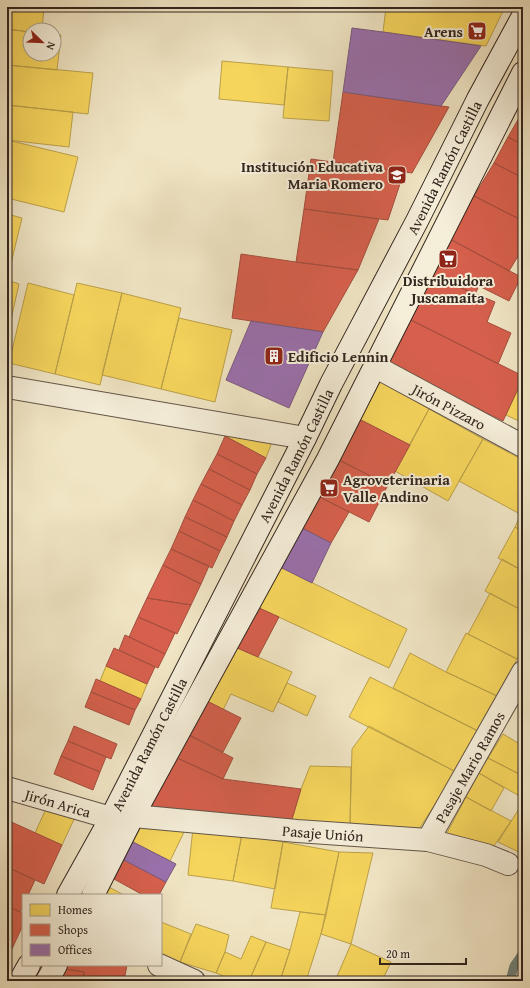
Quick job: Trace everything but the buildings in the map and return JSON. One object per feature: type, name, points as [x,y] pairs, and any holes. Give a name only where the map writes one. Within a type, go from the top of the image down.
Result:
[{"type":"street","name":"Avenida Ramón Castilla","points":[[69,894],[110,818],[305,438],[331,384],[417,221],[478,99],[523,16]]},
{"type":"street","name":"Avenida Ramón Castilla","points":[[94,894],[134,816],[328,459],[376,367],[523,73]]},
{"type":"street","name":"Jirón Pizzaro","points":[[376,367],[523,446]]},
{"type":"street","points":[[7,388],[305,438]]},
{"type":"street","name":"Pasaje Mario Ramos","points":[[428,840],[523,672]]},
{"type":"street","name":"Jirón Arica","points":[[7,788],[110,818],[134,816]]},
{"type":"street","name":"Pasaje Unión","points":[[134,816],[296,831],[428,840],[486,855],[508,864]]},
{"type":"street","points":[[20,981],[28,966]]},
{"type":"street","points":[[47,981],[55,966]]},
{"type":"street","points":[[161,966],[194,981]]},
{"type":"waterway","points":[[510,981],[514,966],[523,953]]},
{"type":"place","name":"Arens","points":[[477,31]]},
{"type":"place","name":"Institución Educativa Maria Romero","points":[[397,175]]},
{"type":"place","name":"Distribuidora Juscamaita","points":[[448,259]]},
{"type":"place","name":"Edificio Lennin","points":[[274,356]]},
{"type":"place","name":"Agroveterinaria Valle Andino","points":[[329,488]]}]
